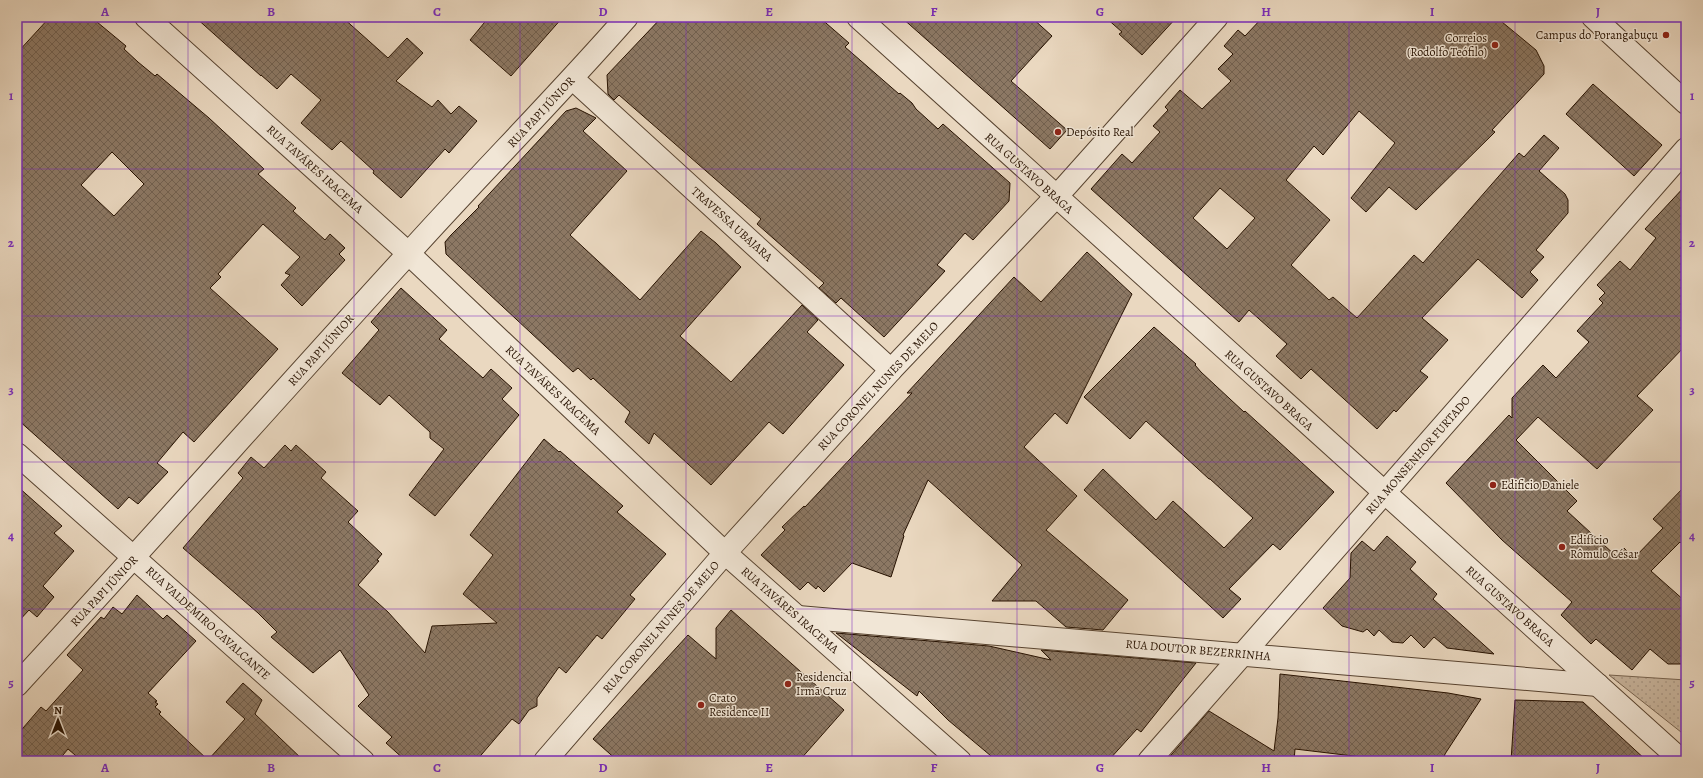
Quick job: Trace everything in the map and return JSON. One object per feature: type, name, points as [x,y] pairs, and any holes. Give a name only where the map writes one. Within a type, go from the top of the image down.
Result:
[{"type":"street","name":"RUA TAVÁRES IRACEMA","points":[[146,17],[408,253],[725,553],[960,761]]},
{"type":"street","name":"RUA PAPI JÚNIOR","points":[[17,685],[134,558],[408,253],[573,79],[627,17]]},
{"type":"street","name":"RUA GUSTAVO BRAGA","points":[[858,17],[1055,197],[1682,761]]},
{"type":"street","name":"RUA CORONEL NUNES DE MELO","points":[[545,761],[725,553],[891,370],[1055,197],[1217,17]]},
{"type":"street","points":[[1593,17],[1686,103]]},
{"type":"street","name":"TRAVESSA UBAJARA","points":[[573,79],[891,370]]},
{"type":"street","name":"RUA MONSENHOR FURTADO","points":[[1149,761],[1686,149]]},
{"type":"street","name":"RUA VALDEMIRO CAVALCANTE","points":[[17,454],[362,761]]},
{"type":"street","name":"RUA DOUTOR BEZERRINHA","points":[[798,617],[1598,685]]},
{"type":"shaded area","points":[[1609,675],[1686,680],[1686,736]]},
{"type":"building","points":[[50,17],[91,17],[126,46],[124,49],[138,62],[155,76],[157,74],[209,118],[264,169],[258,174],[296,208],[293,211],[325,240],[330,234],[345,248],[339,254],[345,260],[302,306],[281,285],[290,275],[285,273],[300,257],[263,224],[218,274],[221,277],[210,288],[278,349],[194,442],[183,432],[157,463],[168,472],[138,504],[129,497],[118,509],[17,419],[17,53]],"holes":[[[112,152],[144,184],[114,216],[81,185]]]},
{"type":"building","points":[[195,17],[342,17],[388,58],[407,38],[423,53],[396,81],[432,107],[438,100],[451,114],[459,106],[477,121],[449,153],[445,149],[401,198],[341,141],[332,150],[301,123],[321,100],[291,74],[277,89]]},
{"type":"building","points":[[489,17],[563,17],[511,76],[470,40]]},
{"type":"building","points":[[662,17],[819,17],[849,43],[845,47],[899,94],[900,93],[912,103],[916,109],[938,129],[943,124],[1010,183],[1009,201],[973,240],[965,233],[937,265],[945,271],[884,337],[841,298],[836,303],[819,288],[824,283],[757,224],[761,219],[619,95],[614,100],[608,94],[607,75]]},
{"type":"building","points":[[901,17],[1031,17],[1052,36],[1011,81],[1067,130],[1050,149]]},
{"type":"building","points":[[1105,17],[1177,17],[1142,55],[1119,34],[1122,32]]},
{"type":"building","points":[[1263,17],[1496,17],[1536,50],[1544,66],[1544,74],[1492,130],[1495,132],[1416,210],[1389,187],[1366,212],[1351,198],[1395,143],[1359,111],[1323,155],[1314,146],[1286,180],[1330,220],[1291,265],[1329,300],[1333,297],[1357,318],[1414,255],[1423,263],[1519,153],[1524,157],[1544,135],[1559,148],[1539,171],[1565,194],[1568,200],[1568,213],[1536,250],[1544,257],[1530,272],[1538,280],[1522,298],[1478,259],[1422,318],[1448,340],[1420,371],[1428,377],[1396,412],[1394,410],[1377,429],[1311,369],[1301,379],[1276,356],[1287,344],[1249,310],[1239,322],[1091,189],[1122,154],[1132,163],[1160,132],[1153,126],[1168,110],[1165,107],[1180,90],[1202,109],[1231,81],[1218,69],[1233,54],[1224,46],[1238,30],[1245,36]],"holes":[[[1220,188],[1255,218],[1227,249],[1193,218]]]},
{"type":"building","points":[[1593,84],[1662,145],[1634,176],[1566,114]]},
{"type":"building","points":[[576,108],[596,118],[583,131],[627,171],[570,235],[640,300],[701,231],[716,243],[741,267],[680,336],[731,382],[802,305],[818,320],[807,332],[844,365],[783,434],[769,422],[711,485],[654,433],[649,444],[625,422],[630,412],[593,378],[591,380],[578,368],[573,372],[446,254],[445,242],[451,235],[479,207],[478,206],[566,111]]},
{"type":"building","points":[[1686,185],[1686,345],[1637,396],[1653,410],[1597,469],[1538,417],[1516,440],[1577,501],[1567,511],[1616,556],[1624,548],[1634,558],[1663,528],[1653,519],[1686,485],[1686,548],[1680,542],[1651,571],[1686,602],[1686,664],[1668,664],[1650,649],[1632,670],[1596,639],[1591,644],[1561,615],[1572,602],[1502,540],[1446,483],[1509,415],[1512,418],[1512,398],[1543,365],[1556,378],[1589,342],[1577,331],[1603,303],[1599,299],[1605,293],[1597,285],[1620,261],[1630,270],[1656,238],[1645,229]]},
{"type":"building","points":[[1087,252],[1132,294],[1067,424],[1055,413],[1024,447],[1077,496],[1046,530],[1128,600],[1103,630],[1066,627],[1036,601],[992,601],[1022,565],[928,480],[903,535],[904,536],[891,577],[852,563],[824,592],[818,586],[816,589],[808,582],[800,590],[761,555],[785,530],[782,527],[804,506],[805,507],[912,393],[907,393],[1014,277],[1041,302]]},
{"type":"building","points":[[401,288],[447,330],[439,339],[483,378],[491,369],[512,388],[502,399],[519,415],[435,516],[409,495],[444,449],[430,438],[430,432],[389,395],[380,405],[342,373],[379,330],[371,322]]},
{"type":"building","points":[[1154,327],[1196,364],[1195,365],[1201,372],[1244,412],[1245,411],[1334,492],[1280,550],[1273,544],[1229,589],[1241,599],[1223,618],[1084,490],[1103,469],[1156,520],[1173,501],[1224,548],[1253,518],[1146,421],[1130,439],[1084,397]]},
{"type":"building","points":[[544,439],[623,506],[617,512],[666,554],[630,595],[635,599],[602,639],[597,635],[566,673],[559,667],[537,698],[537,706],[529,710],[519,724],[512,719],[476,761],[406,761],[386,743],[392,737],[358,706],[369,695],[340,650],[313,673],[271,637],[277,632],[258,613],[183,548],[243,478],[238,473],[251,457],[264,468],[285,445],[291,451],[296,445],[326,472],[321,478],[358,511],[348,522],[382,554],[377,560],[379,561],[358,585],[388,612],[425,653],[432,626],[497,623],[463,594],[493,555],[470,535]]},
{"type":"building","points":[[17,486],[62,526],[54,533],[74,551],[43,586],[54,597],[37,617],[29,610],[17,623]]},
{"type":"building","points":[[1387,536],[1416,562],[1410,569],[1437,594],[1433,599],[1494,654],[1447,648],[1434,637],[1424,648],[1411,635],[1403,643],[1392,642],[1379,630],[1374,636],[1367,629],[1363,632],[1342,626],[1323,608],[1350,578],[1351,553],[1362,541],[1374,551]]},
{"type":"building","points":[[137,595],[163,619],[167,615],[196,641],[148,693],[157,701],[155,702],[158,704],[155,707],[161,712],[159,714],[208,760],[245,719],[226,702],[243,683],[262,700],[255,714],[304,761],[82,761],[68,749],[58,761],[17,761],[17,735],[41,707],[46,711],[83,670],[67,655],[101,617],[104,619],[113,607],[122,614]]},
{"type":"building","points":[[731,610],[844,710],[799,761],[618,761],[593,739],[688,635],[716,659],[716,628]]},
{"type":"building","points":[[836,633],[989,646],[1051,660],[1041,650],[1196,663],[1141,732],[1137,729],[1108,761],[997,761],[948,720],[919,691],[917,696]]},
{"type":"building","points":[[1280,674],[1448,693],[1481,699],[1445,754],[1443,761],[1395,761],[1295,749],[1294,761],[1166,761],[1209,711],[1274,751],[1278,718]]},
{"type":"building","points":[[1515,700],[1583,702],[1647,761],[1511,761]]},
{"type":"place","name":"Campus do Porangabuçu","points":[[1666,35]]},
{"type":"place","name":"Correios (Rodolfo Teófilo)","points":[[1495,45]]},
{"type":"place","name":"Depósito Real","points":[[1058,132]]},
{"type":"place","name":"Edificio Daniele","points":[[1493,485]]},
{"type":"place","name":"Edifício Rômulo César","points":[[1562,547]]},
{"type":"place","name":"Residencial Irmã Cruz","points":[[788,684]]},
{"type":"place","name":"Crato Residence II","points":[[701,705]]}]
